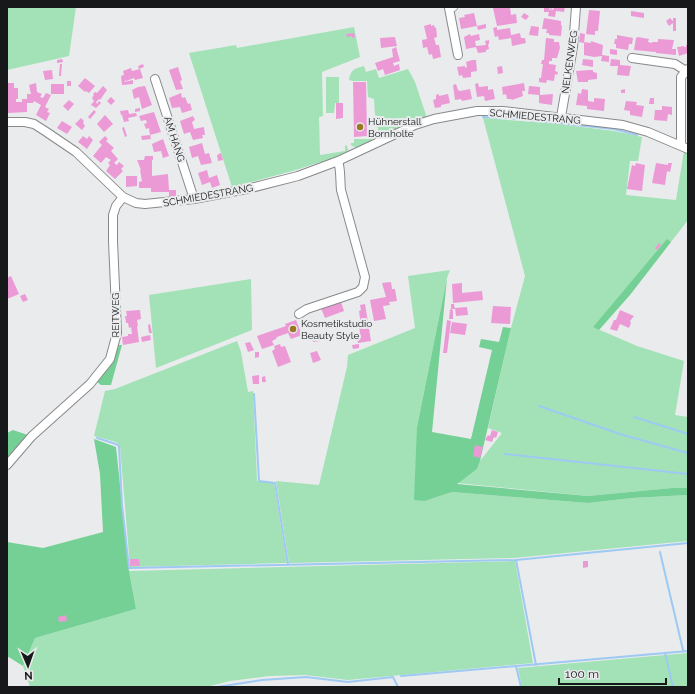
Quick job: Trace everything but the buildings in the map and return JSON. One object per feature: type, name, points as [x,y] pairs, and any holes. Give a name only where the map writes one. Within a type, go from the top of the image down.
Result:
[{"type":"street","points":[[453,7],[449,8],[458,55]]},
{"type":"street","name":"NELKENWEG","points":[[561,117],[573,48],[576,7]]},
{"type":"street","points":[[632,58],[676,64],[687,70],[681,77],[685,147]]},
{"type":"street","name":"AM HANG","points":[[155,79],[194,199]]},
{"type":"street","name":"SCHMIEDESTRANG","points":[[7,122],[25,122],[34,124],[46,131],[76,152],[123,197],[136,203],[145,204],[194,199],[247,189],[298,176],[338,161],[415,126],[434,119],[477,112],[503,111],[623,125],[648,132],[685,147]]},
{"type":"street","points":[[298,314],[307,309],[358,292],[363,287],[364,277],[341,190],[339,180],[340,165],[338,161]]},
{"type":"street","name":"REITWEG","points":[[7,464],[32,436],[90,384],[110,359],[117,333],[113,215],[116,206],[123,197]]},
{"type":"green space","points":[[7,7],[76,7],[69,56],[7,70]]},
{"type":"green space","points":[[354,27],[360,57],[322,72],[323,116],[319,117],[320,155],[345,151],[345,145],[347,146],[348,150],[344,156],[321,165],[320,162],[232,187],[189,53],[236,45],[237,48]]},
{"type":"green space","points":[[364,66],[366,72],[376,69],[379,78],[408,69],[415,82],[427,118],[375,140],[374,136],[378,130],[377,116],[375,115],[374,99],[368,97],[367,81],[349,80],[354,70]]},
{"type":"green space","points":[[326,77],[339,77],[339,103],[335,103],[334,113],[326,113]]},
{"type":"green space","points":[[483,118],[549,123],[614,131],[642,137],[638,161],[630,161],[626,195],[676,200],[684,151],[688,153],[688,220],[671,242],[667,240],[593,327],[637,346],[684,361],[675,415],[688,417],[688,488],[672,488],[588,496],[457,483],[477,469],[480,461],[502,433],[488,428],[511,328],[525,276]]},
{"type":"green space","points":[[354,139],[372,139],[371,142],[356,148],[351,145],[351,143],[354,143]]},
{"type":"green space","points":[[667,239],[671,242],[630,295],[599,330],[593,327]]},
{"type":"green space","points":[[450,270],[447,278],[417,427],[425,501],[452,492],[588,503],[632,498],[688,495],[688,541],[514,558],[289,563],[276,481],[319,485],[347,367],[348,355],[415,328],[408,276]]},
{"type":"green space","points":[[447,278],[432,432],[471,439],[492,350],[479,347],[481,339],[499,342],[503,327],[511,328],[480,461],[477,469],[457,484],[588,496],[672,488],[688,488],[688,495],[632,498],[588,503],[452,492],[425,501],[414,500],[417,427]]},
{"type":"green space","points":[[251,279],[252,330],[156,368],[149,295]]},
{"type":"green space","points":[[237,341],[241,352],[248,392],[253,391],[257,481],[274,483],[287,563],[130,567],[120,446],[116,442],[94,436],[105,391],[115,389]]},
{"type":"green space","points":[[119,345],[122,345],[111,385],[101,385],[97,382],[113,361]]},
{"type":"green space","points":[[13,430],[28,435],[7,458],[7,433]]},
{"type":"green space","points":[[94,439],[116,447],[129,571],[136,609],[35,638],[23,666],[7,656],[7,542],[43,548],[103,532],[100,474]]},
{"type":"green space","points":[[515,561],[533,663],[348,680],[305,675],[270,676],[230,681],[206,687],[30,687],[23,666],[35,638],[136,609],[129,571]]},
{"type":"green space","points":[[688,653],[688,687],[522,687],[518,668]]},
{"type":"waterway","points":[[483,117],[508,118],[614,129],[637,135]]},
{"type":"waterway","points":[[254,394],[259,481],[275,483],[288,564]]},
{"type":"waterway","points":[[539,406],[623,435],[688,453]]},
{"type":"waterway","points":[[634,417],[688,434]]},
{"type":"waterway","points":[[97,438],[119,446],[122,505],[129,568],[516,560]]},
{"type":"waterway","points":[[505,454],[688,474]]},
{"type":"waterway","points":[[536,665],[516,560],[688,543]]},
{"type":"waterway","points":[[660,552],[683,650]]},
{"type":"waterway","points":[[401,676],[688,651]]},
{"type":"waterway","points":[[665,653],[673,687]]},
{"type":"waterway","points":[[516,666],[521,687]]},
{"type":"waterway","points":[[217,687],[262,680],[306,677],[348,682],[393,677],[398,687]]},
{"type":"place","name":"Hühnerstall Bornholte","points":[[360,127]]},
{"type":"place","name":"Kosmetikstudio Beauty Style","points":[[293,329]]}]
